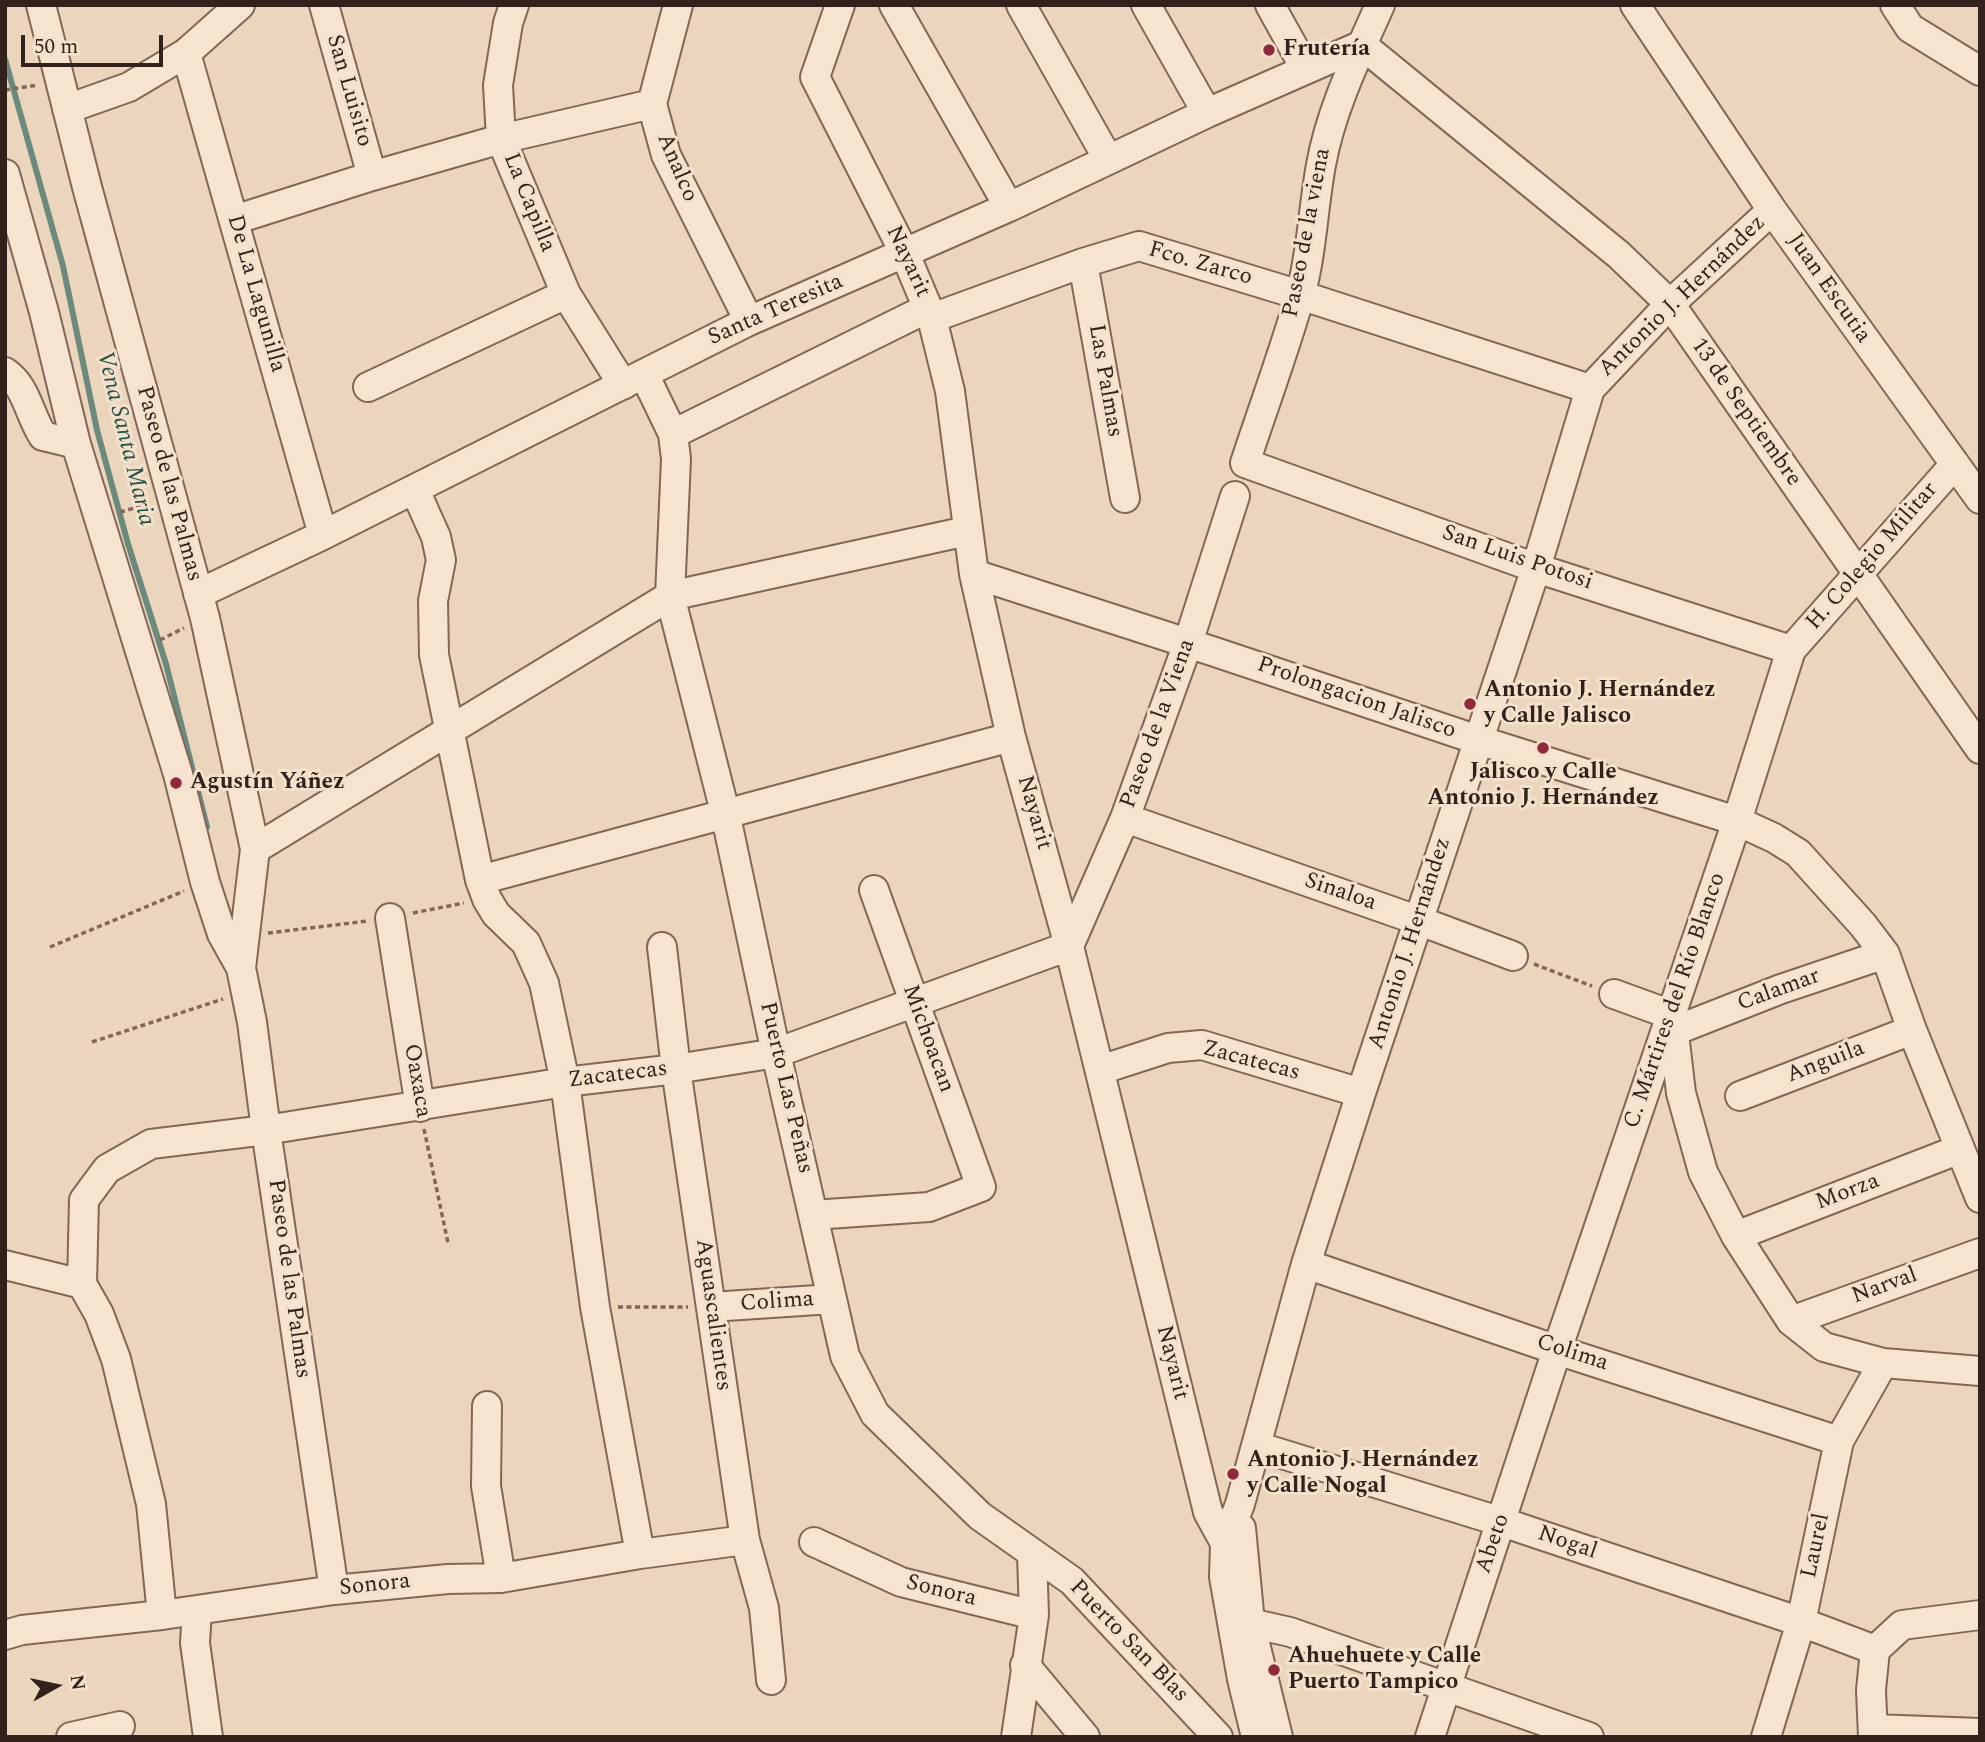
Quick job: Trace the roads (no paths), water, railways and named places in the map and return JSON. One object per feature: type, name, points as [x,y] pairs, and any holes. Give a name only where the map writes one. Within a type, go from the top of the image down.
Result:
[{"type":"street","name":"Paseo de las Palmas","points":[[41,5],[198,594],[255,849],[244,980]]},
{"type":"street","points":[[68,108],[129,87],[186,54],[240,5]]},
{"type":"street","name":"San Luisito","points":[[324,5],[372,176]]},
{"type":"street","name":"La Capilla","points":[[513,5],[498,85],[501,139],[566,294],[633,379]]},
{"type":"street","name":"Analco","points":[[678,5],[652,104],[666,155],[749,321]]},
{"type":"street","name":"Nayarit","points":[[840,5],[815,77],[905,254],[930,313],[950,391],[974,574],[1011,737],[1069,946],[1208,1512],[1234,1545]]},
{"type":"street","points":[[894,5],[1009,207]]},
{"type":"street","points":[[1021,5],[1108,159]]},
{"type":"street","points":[[1146,5],[1207,113]]},
{"type":"street","points":[[1270,5],[1305,68]]},
{"type":"street","name":"Paseo de la viena","points":[[1245,463],[1300,295],[1329,131],[1380,5]]},
{"type":"street","name":"Juan Escutia","points":[[1635,5],[1772,210],[1980,499]]},
{"type":"street","points":[[1895,5],[1910,28],[1980,71]]},
{"type":"street","name":"Santa Teresita","points":[[198,594],[415,490],[749,321],[905,254],[1305,68],[1362,45]]},
{"type":"street","name":"13 de Septiembre","points":[[1362,45],[1619,255],[1670,303],[1980,750]]},
{"type":"street","name":"De La Lagunilla","points":[[186,54],[323,535]]},
{"type":"street","points":[[234,220],[501,139],[652,104]]},
{"type":"street","name":"Paseo de las Palmas","points":[[5,174],[44,312],[76,444],[178,774],[205,882],[222,934],[244,980],[334,1590]]},
{"type":"street","name":"Antonio J. Hernández","points":[[1234,1545],[1240,1504],[1306,1264],[1536,568],[1590,389],[1670,303],[1772,210]]},
{"type":"street","name":"Fco. Zarco","points":[[673,434],[930,313],[1139,246],[1590,389]]},
{"type":"street","name":"Las Palmas","points":[[1083,262],[1125,499]]},
{"type":"street","points":[[368,387],[566,294]]},
{"type":"street","points":[[5,372],[18,382],[43,436],[76,444]]},
{"type":"street","name":"Puerto Las Peñas","points":[[633,379],[673,434],[676,459],[670,596],[725,812],[776,1053],[845,1356],[875,1414],[980,1516],[1032,1555]]},
{"type":"street","name":"San Luis Potosi","points":[[1245,463],[1536,568],[1791,650]]},
{"type":"street","name":"H. Colegio Militar","points":[[1791,650],[1955,464]]},
{"type":"street","points":[[415,490],[436,537],[441,560],[433,601],[434,655],[480,880],[496,914],[526,943],[544,983],[565,1082],[595,1307],[640,1554]]},
{"type":"street","name":"Paseo de la Viena","points":[[1069,946],[1125,818],[1188,643],[1235,496]]},
{"type":"street","points":[[255,849],[670,596],[967,531]]},
{"type":"street","name":"Prolongacion Jalisco","points":[[974,574],[1478,740],[1737,821],[1774,838],[1798,853],[1863,925],[1885,954],[1912,1030],[1980,1198]]},
{"type":"street","name":"C. Mártires del Río Blanco","points":[[1557,1350],[1673,1023],[1791,650]]},
{"type":"street","points":[[480,880],[1011,737]]},
{"type":"street","name":"Sinaloa","points":[[1125,818],[1513,956]]},
{"type":"street","name":"Michoacan","points":[[813,1215],[929,1207],[981,1187],[874,890]]},
{"type":"street","name":"Oaxaca","points":[[390,918],[420,1107]]},
{"type":"street","name":"Zacatecas","points":[[82,1284],[84,1200],[107,1169],[150,1144],[265,1130],[565,1082],[676,1069],[776,1053],[1069,946]]},
{"type":"street","name":"Aguascalientes","points":[[662,947],[676,1069],[745,1540],[764,1608],[771,1680]]},
{"type":"street","name":"Calamar","points":[[1673,1023],[1885,954]]},
{"type":"street","points":[[1614,994],[1673,1023],[1681,1093],[1703,1172],[1736,1236],[1791,1321],[1824,1347],[1883,1363],[1980,1371]]},
{"type":"street","name":"Anguila","points":[[1740,1096],[1912,1030]]},
{"type":"street","name":"Zacatecas","points":[[1100,1070],[1168,1048],[1202,1045],[1361,1093]]},
{"type":"street","name":"Morza","points":[[1736,1236],[1959,1149]]},
{"type":"street","name":"Narval","points":[[1791,1321],[1980,1253]]},
{"type":"street","name":"Colima","points":[[1306,1264],[1557,1350],[1839,1441]]},
{"type":"street","points":[[5,1265],[82,1284],[99,1314],[116,1359],[148,1490],[162,1615]]},
{"type":"street","name":"Colima","points":[[711,1307],[832,1298]]},
{"type":"street","name":"Abeto","points":[[1430,1737],[1557,1350]]},
{"type":"street","name":"Laurel","points":[[1766,1737],[1801,1622],[1839,1441],[1883,1363]]},
{"type":"street","points":[[487,1406],[486,1486],[501,1578]]},
{"type":"street","name":"Nogal","points":[[1256,1446],[1502,1522],[1801,1622],[1875,1650]]},
{"type":"street","name":"Sonora","points":[[5,1635],[22,1630],[162,1615],[334,1590],[448,1579],[501,1578],[640,1554],[745,1540]]},
{"type":"street","name":"Sonora","points":[[814,1542],[901,1582],[1034,1615]]},
{"type":"street","points":[[1234,1545],[1278,1737]]},
{"type":"street","points":[[1234,1545],[1224,1577],[1242,1679],[1256,1737]]},
{"type":"street","points":[[1016,1737],[1034,1615],[1032,1555]]},
{"type":"street","name":"Puerto San Blas","points":[[1032,1555],[1072,1581],[1218,1737]]},
{"type":"street","points":[[197,1610],[195,1643],[208,1737]]},
{"type":"street","points":[[1980,1615],[1902,1625],[1875,1650],[1871,1690],[1873,1733],[1980,1733]]},
{"type":"street","points":[[1250,1623],[1290,1632],[1589,1737]]},
{"type":"street","points":[[1025,1665],[1085,1737]]},
{"type":"street","points":[[71,1737],[120,1726]]},
{"type":"waterway","name":"Vena Santa Maria","points":[[5,59],[63,266],[97,430],[128,544],[166,664],[207,827]]},
{"type":"place","name":"Frutería","points":[[1269,50]]},
{"type":"place","name":"Antonio J. Hernández y Calle Jalisco","points":[[1470,704]]},
{"type":"place","name":"Jalisco y Calle Antonio J. Hernández","points":[[1543,748]]},
{"type":"place","name":"Agustín Yáñez","points":[[176,783]]},
{"type":"place","name":"Antonio J. Hernández y Calle Nogal","points":[[1233,1474]]},
{"type":"place","name":"Ahuehuete y Calle Puerto Tampico","points":[[1274,1670]]}]
